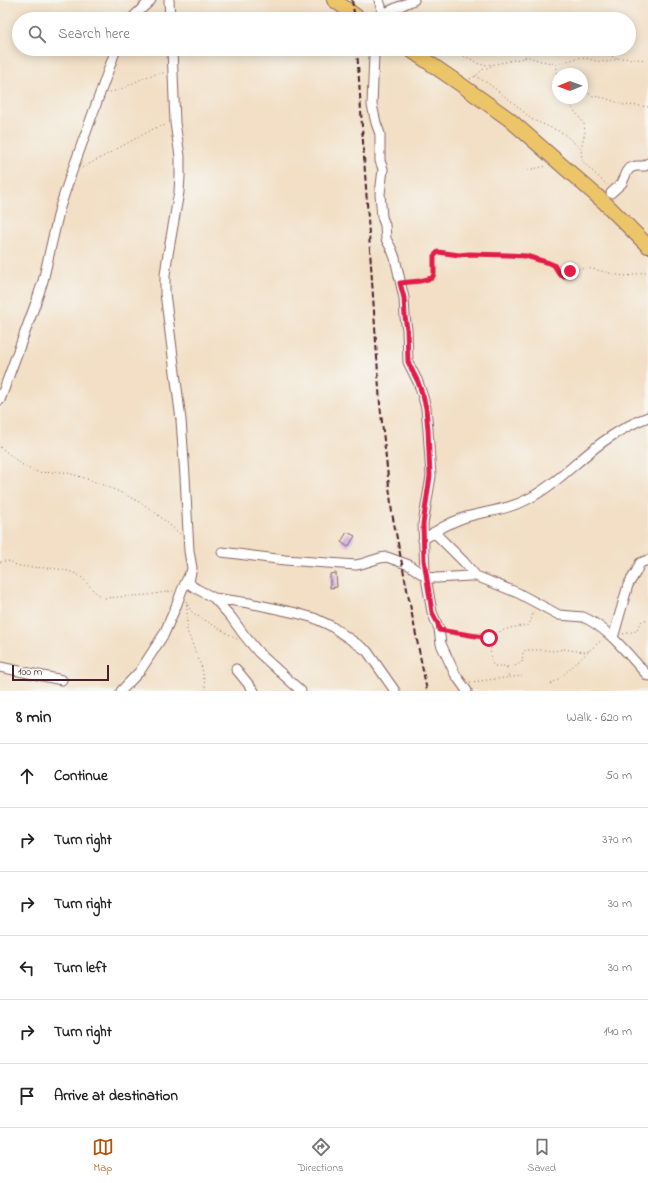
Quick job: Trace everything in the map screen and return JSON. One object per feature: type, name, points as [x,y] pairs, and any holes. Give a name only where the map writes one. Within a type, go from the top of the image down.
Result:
[{"type":"highway","points":[[338,2],[351,12]]},
{"type":"highway","points":[[419,56],[508,119],[605,203],[648,246]]},
{"type":"street","points":[[138,12],[150,0]]},
{"type":"street","points":[[169,0],[170,12]]},
{"type":"street","points":[[379,0],[383,12]]},
{"type":"street","points":[[385,12],[414,0]]},
{"type":"street","points":[[0,400],[6,381],[26,333],[43,281],[60,207],[113,56]]},
{"type":"street","points":[[172,56],[175,123],[180,156],[180,176],[175,219],[165,275],[165,294],[181,420],[186,476],[188,542],[192,568],[189,581],[192,586],[214,598],[259,652],[302,691]]},
{"type":"street","points":[[374,56],[372,105],[380,134],[380,161],[383,167],[380,208],[385,225],[386,239],[394,254],[404,298],[408,362],[418,382],[426,408],[430,476],[425,509],[423,540],[426,577],[432,612],[438,624],[442,644],[455,674],[464,689]]},
{"type":"street","points":[[611,192],[622,183],[630,168],[645,166],[648,163]]},
{"type":"street","points":[[423,540],[450,523],[520,504],[553,483],[610,437],[648,417]]},
{"type":"street","points":[[434,532],[476,576]]},
{"type":"street","points":[[222,552],[285,560],[356,564],[387,557],[409,565],[426,577],[450,578],[476,576],[505,587],[561,616],[584,617],[604,629],[613,637],[648,676]]},
{"type":"street","points":[[613,637],[629,583],[640,563],[648,560]]},
{"type":"street","points":[[121,691],[140,671],[164,634],[184,593],[192,568]]},
{"type":"street","points":[[214,598],[249,602],[296,613],[314,618],[332,626],[367,651],[395,691]]},
{"type":"street","points":[[0,667],[62,680]]},
{"type":"street","points":[[236,669],[254,691]]},
{"type":"path","points":[[464,56],[478,64],[495,64],[525,58],[556,64],[582,57],[604,62],[620,58],[648,60]]},
{"type":"path","points":[[608,56],[618,59]]},
{"type":"path","points":[[460,84],[475,76],[482,70],[495,64]]},
{"type":"path","points":[[556,64],[557,68]]},
{"type":"path","points":[[97,99],[102,95],[122,89],[143,78],[159,73],[173,74]]},
{"type":"path","points":[[475,76],[489,84],[515,104],[531,119],[563,133],[581,149]]},
{"type":"path","points":[[588,93],[624,105],[648,107]]},
{"type":"path","points":[[569,104],[584,124],[584,138],[581,149],[582,161],[610,188],[611,192]]},
{"type":"path","points":[[70,177],[97,160],[155,128],[175,123]]},
{"type":"path","points":[[528,170],[559,163]]},
{"type":"path","points":[[400,283],[432,278],[434,274],[434,256],[438,252],[459,255],[526,256],[554,265],[560,275],[565,276],[572,271],[586,268],[629,276],[642,272],[648,272]]},
{"type":"path","points":[[0,447],[29,470],[39,473],[67,473],[88,480],[135,500],[165,520],[188,542]]},
{"type":"path","points":[[0,562],[9,560],[19,566],[50,568],[72,573],[81,578],[97,594],[104,598],[184,593],[191,611],[201,619],[240,640]]},
{"type":"path","points":[[472,636],[483,632],[499,632],[530,624],[535,602]]},
{"type":"path","points":[[187,604],[187,631],[202,668],[206,691]]},
{"type":"path","points":[[551,684],[561,678],[601,641],[636,631],[642,621],[648,619]]},
{"type":"path","points":[[439,630],[489,638],[491,640],[491,656],[493,665],[505,666],[506,668],[515,666],[522,662],[523,652],[525,650],[554,651],[564,649],[576,652],[585,652],[591,650]]},
{"type":"path","points":[[506,668],[509,678]]},
{"type":"path","points":[[464,689],[522,676]]},
{"type":"building","points":[[347,532],[355,536],[348,547],[341,542]]},
{"type":"building","points":[[336,573],[337,587],[330,588],[330,574]]},
{"type":"railway","points":[[352,0],[354,12]]},
{"type":"railway","points":[[357,56],[380,404],[392,513],[427,691]]},
{"type":"route","points":[[489,638],[439,630],[438,624],[432,612],[425,572],[423,540],[423,524],[430,481],[426,408],[418,382],[407,358],[407,326],[404,298],[400,283],[428,280],[432,278],[434,274],[434,256],[438,252],[459,255],[488,254],[526,256],[554,265],[560,275],[565,276],[570,271]]}]
